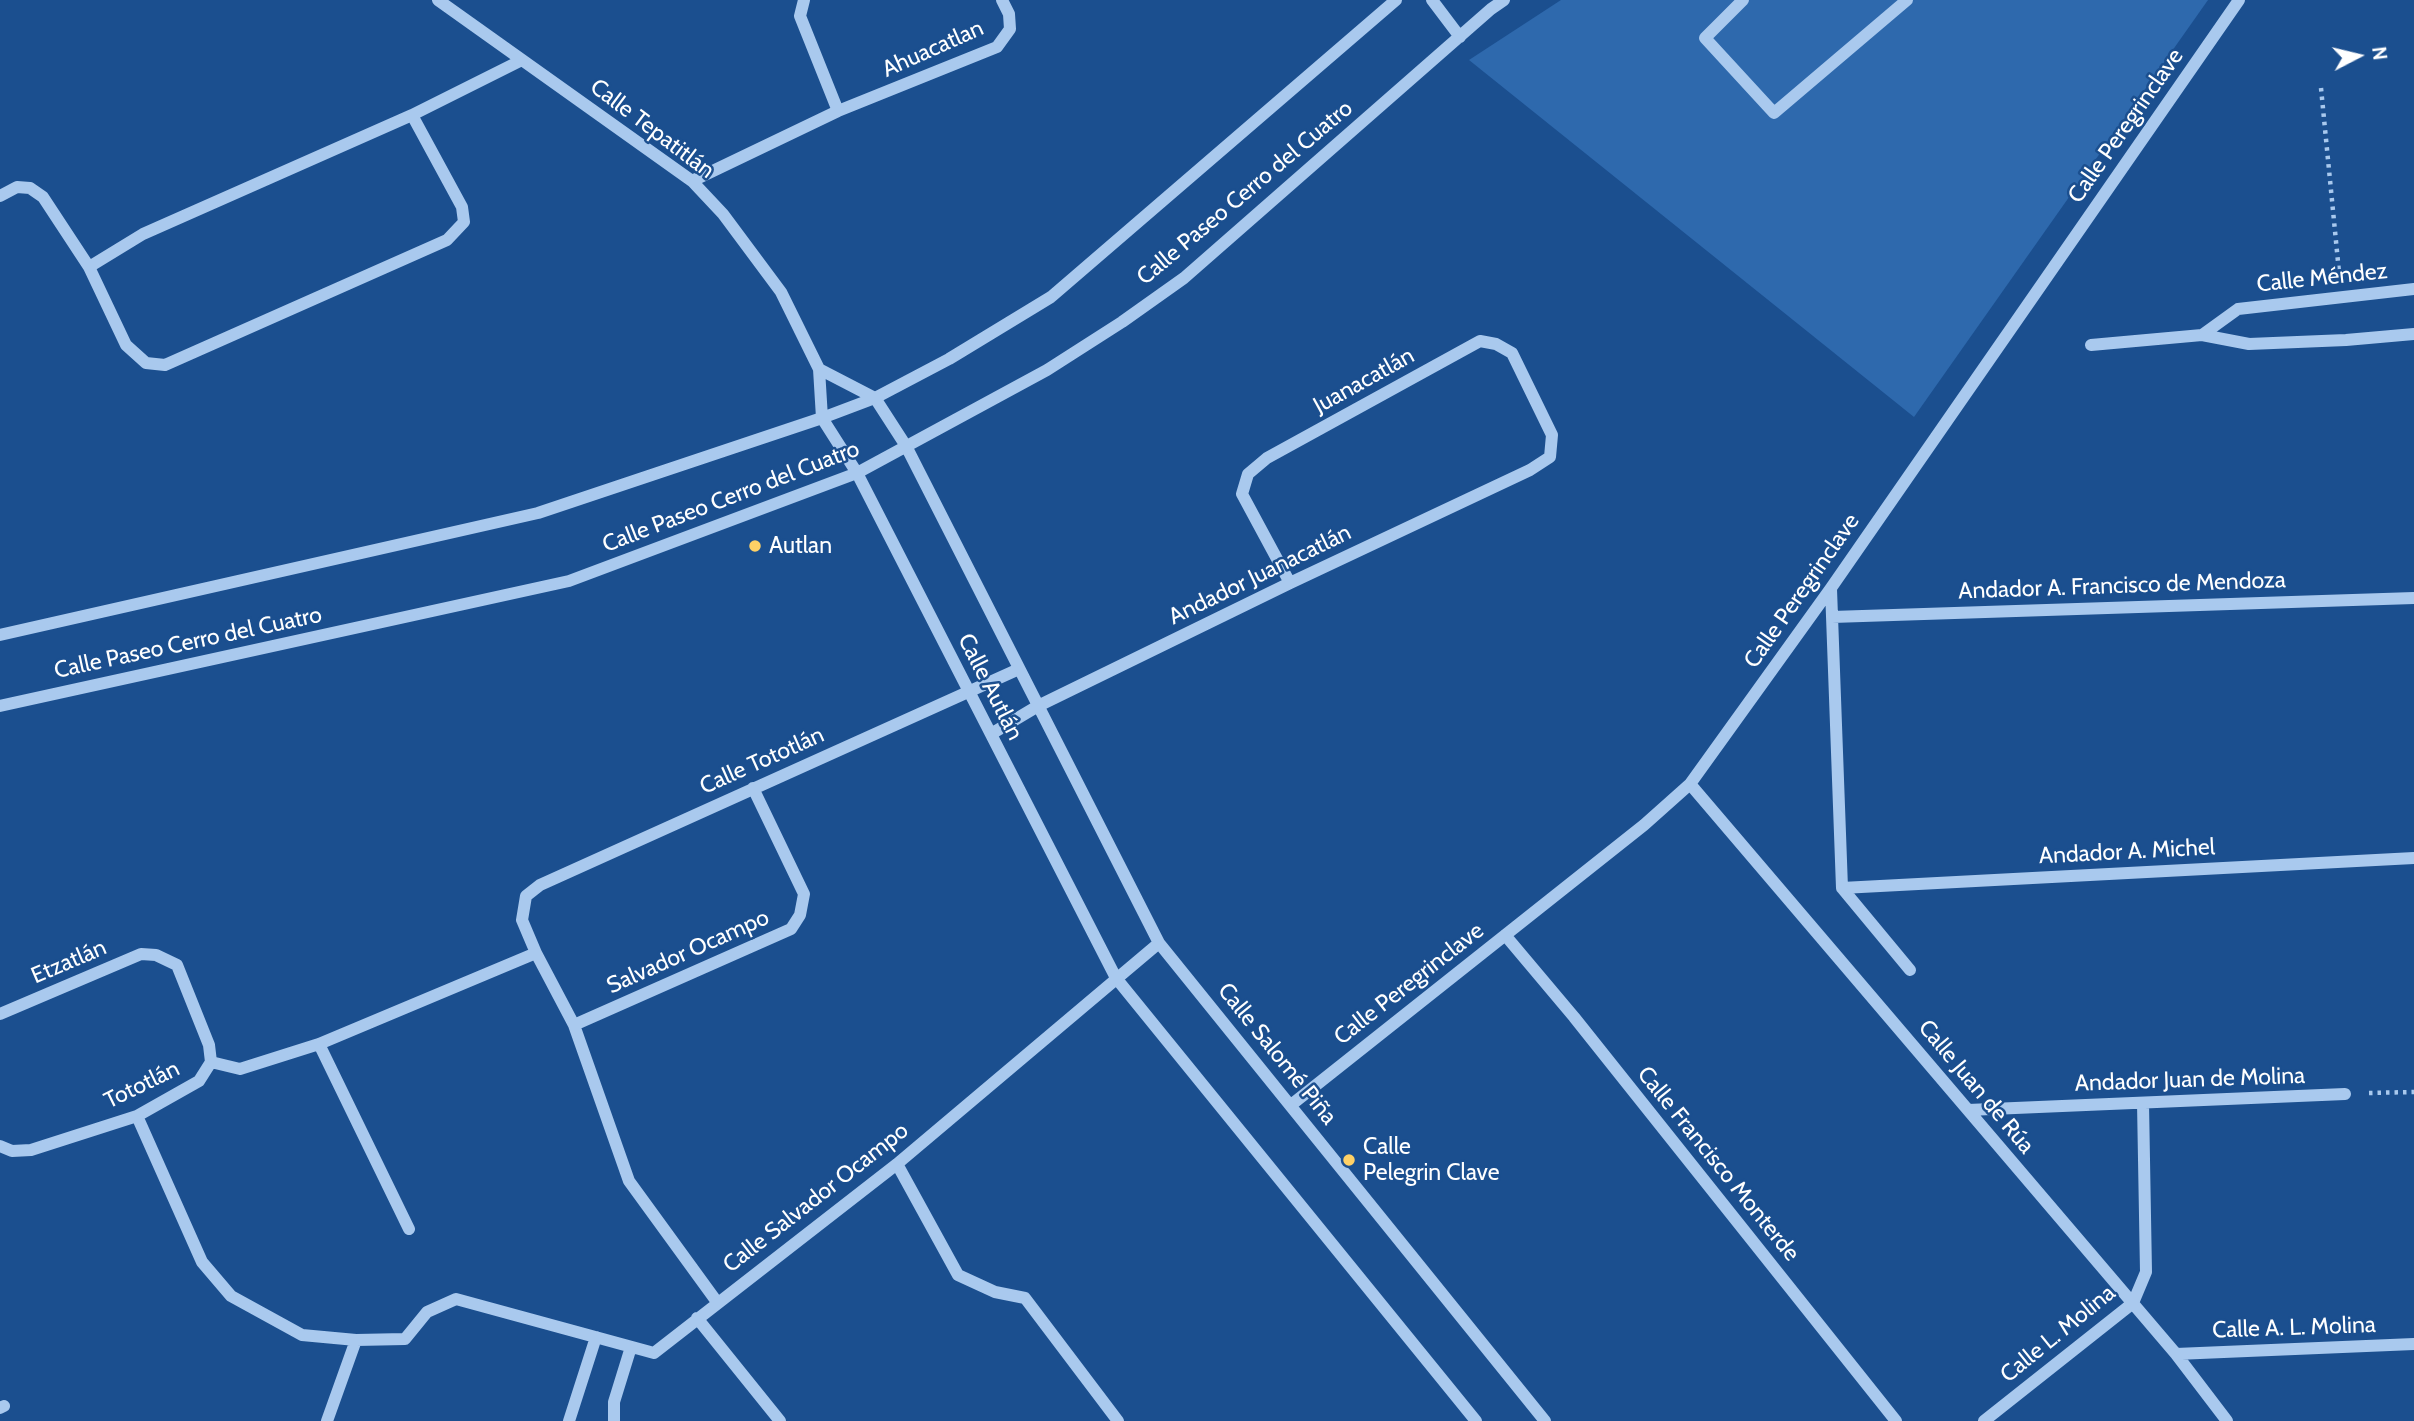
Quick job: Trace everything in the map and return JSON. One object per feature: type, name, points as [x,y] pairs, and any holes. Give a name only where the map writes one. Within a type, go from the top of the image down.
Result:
[{"type":"street","name":"Calle Tepatitlán","points":[[438,0],[692,181],[723,214],[781,292],[819,369],[822,418]]},
{"type":"street","points":[[804,0],[800,16],[838,111]]},
{"type":"street","name":"Ahuacatlan","points":[[692,181],[838,111],[997,47],[1010,29],[1009,14],[1002,0]]},
{"type":"street","name":"Calle Paseo Cerro del Cuatro","points":[[0,635],[538,513],[822,418],[875,397],[949,359],[1051,297],[1396,0]]},
{"type":"street","points":[[1432,0],[1460,37]]},
{"type":"street","name":"Calle Paseo Cerro del Cuatro","points":[[0,706],[569,581],[857,473],[1047,370],[1184,278],[1460,37],[1488,4],[1504,0]]},
{"type":"street","points":[[1743,0],[1704,38],[1774,113],[1907,0]]},
{"type":"street","name":"Calle Peregrinclave","points":[[1291,1105],[1644,825],[1690,784],[1831,588],[2239,0]]},
{"type":"street","points":[[89,267],[143,234],[412,115],[522,60]]},
{"type":"street","points":[[0,196],[17,187],[30,188],[43,197],[89,267],[126,345],[146,363],[165,365],[447,240],[464,222],[462,207],[412,115]]},
{"type":"street","name":"Calle Méndez","points":[[2202,335],[2238,309],[2414,289]]},
{"type":"street","points":[[2091,345],[2202,335],[2249,344],[2414,334]]},
{"type":"street","name":"Juanacatlán","points":[[1290,583],[1242,494],[1248,474],[1267,458],[1480,341],[1496,344],[1512,353],[1552,435],[1550,457]]},
{"type":"street","points":[[819,369],[875,397]]},
{"type":"street","name":"Calle Autlán","points":[[875,397],[906,446],[1159,943]]},
{"type":"street","name":"Calle Autlán","points":[[822,418],[857,473],[1116,978]]},
{"type":"street","name":"Andador Juanacatlán","points":[[991,733],[1038,706],[1530,470],[1550,457]]},
{"type":"street","points":[[1831,588],[1842,888],[1910,970]]},
{"type":"street","name":"Andador A. Francisco de Mendoza","points":[[1832,617],[2414,597]]},
{"type":"street","name":"Calle Tototlán","points":[[536,953],[522,920],[526,896],[540,885],[1019,669]]},
{"type":"street","name":"Calle Juan de Rúa","points":[[1690,784],[2176,1354],[2227,1421]]},
{"type":"street","name":"Salvador Ocampo","points":[[574,1025],[791,929],[800,915],[804,894],[753,788]]},
{"type":"street","name":"Andador A. Michel","points":[[1842,888],[2414,858]]},
{"type":"street","name":"Calle Francisco Monterde","points":[[1505,935],[1574,1017],[1892,1417]]},
{"type":"street","name":"Calle Salvador Ocampo","points":[[356,1340],[405,1339],[427,1312],[456,1299],[654,1353],[897,1164],[1159,943]]},
{"type":"street","name":"Calle Salomé Piña","points":[[1159,943],[1545,1421]]},
{"type":"street","points":[[211,1062],[240,1069],[319,1044],[536,953],[574,1025],[629,1181],[717,1302]]},
{"type":"street","name":"Etzatlán","points":[[0,1014],[141,954],[156,955]]},
{"type":"street","name":"Tototlán","points":[[0,1146],[12,1151],[31,1150],[137,1116],[199,1081],[211,1062],[209,1045],[177,965],[156,955]]},
{"type":"street","points":[[1116,978],[1476,1421]]},
{"type":"street","points":[[319,1044],[409,1229]]},
{"type":"street","name":"Andador Juan de Molina","points":[[1968,1110],[2345,1094]]},
{"type":"street","name":"Calle L. Molina","points":[[1984,1421],[2133,1303],[2146,1272],[2143,1103]]},
{"type":"street","points":[[137,1116],[202,1262],[231,1296],[302,1335],[356,1340],[327,1421]]},
{"type":"street","points":[[897,1164],[958,1275],[995,1292],[1025,1298],[1118,1421]]},
{"type":"street","points":[[697,1318],[780,1421]]},
{"type":"street","points":[[569,1421],[596,1337]]},
{"type":"street","name":"Calle A. L. Molina","points":[[2176,1354],[2414,1344]]},
{"type":"street","points":[[614,1421],[614,1402],[631,1347]]},
{"type":"path","points":[[2321,88],[2342,298]]},
{"type":"path","points":[[2345,1094],[2414,1092]]},
{"type":"shaded area","points":[[1561,0],[2208,0],[1914,417],[1469,60]]},
{"type":"place","name":"Autlan","points":[[755,546]]},
{"type":"place","name":"Calle Pelegrin Clave","points":[[1349,1160]]}]
